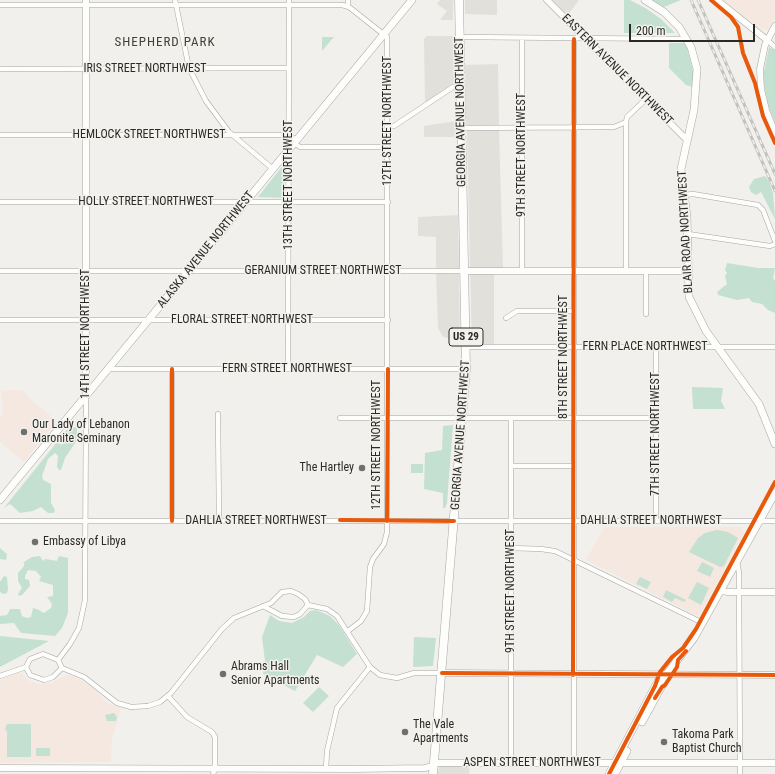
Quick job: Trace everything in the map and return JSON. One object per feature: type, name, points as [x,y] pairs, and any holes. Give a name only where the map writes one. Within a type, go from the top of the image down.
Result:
[{"type":"highway","name":"GEORGIA AVENUE NORTHWEST","points":[[433,768],[463,418],[467,347],[459,0]]},
{"type":"main road","name":"ALASKA AVENUE NORTHWEST","points":[[0,500],[412,0]]},
{"type":"main road","name":"BLAIR ROAD NORTHWEST","points":[[645,0],[674,21],[687,39],[695,58],[697,80],[694,110],[681,169],[688,234],[690,300],[704,328],[759,404],[775,444]]},
{"type":"main road","points":[[609,774],[618,763],[664,682],[666,675],[689,647],[775,492]]},
{"type":"main road","points":[[615,774],[618,763]]},
{"type":"street","points":[[348,0],[348,6]]},
{"type":"street","name":"EASTERN AVENUE NORTHWEST","points":[[547,0],[687,140]]},
{"type":"street","points":[[717,0],[775,47]]},
{"type":"street","points":[[0,5],[86,2],[289,2],[348,6],[384,34]]},
{"type":"street","name":"14TH STREET NORTHWEST","points":[[58,660],[73,640],[82,618],[86,594],[86,2]]},
{"type":"street","points":[[176,2],[190,68],[208,105],[232,135],[273,169]]},
{"type":"street","name":"13TH STREET NORTHWEST","points":[[288,369],[289,2]]},
{"type":"street","points":[[775,26],[761,55],[761,89],[766,110],[775,133]]},
{"type":"street","name":"12TH STREET NORTHWEST","points":[[348,631],[361,622],[367,611],[370,567],[385,542],[387,521],[388,40],[384,34]]},
{"type":"street","points":[[460,37],[522,39],[687,39]]},
{"type":"street","name":"9TH STREET NORTHWEST","points":[[522,39],[522,271]]},
{"type":"street","name":"8TH STREET NORTHWEST","points":[[574,39],[574,763]]},
{"type":"street","name":"IRIS STREET NORTHWEST","points":[[0,69],[289,68]]},
{"type":"street","points":[[388,127],[394,126],[454,86],[460,86]]},
{"type":"street","points":[[626,271],[626,122],[627,117],[646,99]]},
{"type":"street","points":[[461,128],[610,128],[626,122]]},
{"type":"street","name":"HEMLOCK STREET NORTHWEST","points":[[0,135],[289,135]]},
{"type":"street","points":[[289,135],[300,146],[388,147]]},
{"type":"street","points":[[684,195],[693,194],[758,205],[763,210],[775,241]]},
{"type":"street","name":"HOLLY STREET NORTHWEST","points":[[0,202],[388,202]]},
{"type":"street","points":[[688,234],[770,246],[775,244]]},
{"type":"street","name":"GERANIUM STREET NORTHWEST","points":[[0,271],[689,271]]},
{"type":"street","points":[[646,271],[646,314]]},
{"type":"street","points":[[506,318],[517,311],[574,311]]},
{"type":"street","name":"FLORAL STREET NORTHWEST","points":[[0,320],[388,320]]},
{"type":"street","name":"FERN PLACE NORTHWEST","points":[[467,347],[775,348]]},
{"type":"street","name":"7TH STREET NORTHWEST","points":[[656,347],[656,521]]},
{"type":"street","name":"FERN STREET NORTHWEST","points":[[109,369],[466,369]]},
{"type":"street","points":[[172,369],[172,521]]},
{"type":"street","points":[[218,414],[218,521]]},
{"type":"street","points":[[340,418],[656,418]]},
{"type":"street","name":"9TH STREET NORTHWEST","points":[[511,418],[511,763]]},
{"type":"street","points":[[511,466],[574,466]]},
{"type":"street","name":"DAHLIA STREET NORTHWEST","points":[[0,521],[775,521]]},
{"type":"street","points":[[511,548],[551,550],[574,559],[703,623]]},
{"type":"street","points":[[737,561],[740,592],[740,774]]},
{"type":"street","points":[[0,676],[26,667],[30,659],[39,655],[47,655],[58,660],[62,668],[79,674],[110,699],[126,706],[148,706],[160,702],[168,696],[226,624],[240,615],[263,606],[272,601],[282,592],[291,591],[298,594],[305,599],[308,605]]},
{"type":"street","points":[[720,591],[775,592]]},
{"type":"street","points":[[272,601],[273,610]]},
{"type":"street","points":[[308,605],[324,608],[332,612],[340,619],[370,667],[380,675],[392,678],[402,678],[414,673],[511,675],[775,675]]},
{"type":"street","points":[[263,606],[282,616],[294,617],[300,614],[308,605]]},
{"type":"street","points":[[26,667],[30,675],[44,680],[53,678],[62,668]]},
{"type":"street","points":[[326,769],[327,751],[337,708],[370,667]]},
{"type":"street","points":[[168,696],[187,717],[212,732],[215,737],[214,771]]},
{"type":"street","name":"ASPEN STREET NORTHWEST","points":[[0,768],[86,771],[289,771],[326,769],[355,771],[511,763],[775,763]]},
{"type":"shaded area","points":[[440,0],[453,0],[453,20],[440,20],[447,11],[437,4]]},
{"type":"shaded area","points":[[465,0],[497,0],[497,15],[465,14]]},
{"type":"shaded area","points":[[552,0],[579,0],[567,16]]},
{"type":"shaded area","points":[[722,0],[775,0],[775,17],[768,30],[757,28]]},
{"type":"shaded area","points":[[427,36],[454,36],[455,82],[425,103],[424,39]]},
{"type":"shaded area","points":[[498,64],[499,125],[466,125],[465,65]]},
{"type":"shaded area","points":[[456,121],[456,137],[424,137],[424,126]]},
{"type":"shaded area","points":[[467,130],[499,130],[503,268],[494,275],[494,349],[472,349]]},
{"type":"shaded area","points":[[458,215],[459,268],[436,268],[436,237],[418,236],[418,217]]},
{"type":"shaded area","points":[[436,273],[459,274],[460,345],[451,339],[443,337],[438,328]]},
{"type":"shaded area","name":"Our Lady of Lebanon Maronite Seminary","points":[[1,390],[23,390],[29,398],[57,421],[24,462],[0,442],[0,418],[3,412]]},
{"type":"shaded area","points":[[604,527],[741,527],[744,533],[699,617],[586,560]]},
{"type":"shaded area","points":[[21,672],[30,681],[38,684],[52,682],[67,675],[74,676],[91,686],[106,702],[121,708],[112,739],[111,762],[0,763],[0,681],[9,675]]},
{"type":"shaded area","points":[[439,765],[470,765],[469,774],[438,774]]},
{"type":"green space","points":[[624,0],[630,0],[647,9],[661,19],[675,33],[624,33]]},
{"type":"green space","points":[[652,0],[681,0],[664,7]]},
{"type":"green space","points":[[322,37],[334,37],[322,51]]},
{"type":"green space","points":[[669,43],[684,43],[686,45],[694,74],[693,87],[686,85],[669,68]]},
{"type":"green space","points":[[769,47],[775,50],[775,123],[767,102],[763,76]]},
{"type":"green space","points":[[284,164],[285,198],[258,197]]},
{"type":"green space","points":[[765,176],[769,181],[773,193],[775,219],[761,192],[756,195],[751,192],[749,187],[754,179]]},
{"type":"green space","points":[[727,263],[758,268],[775,268],[773,278],[775,281],[775,313],[768,310],[762,304],[752,302],[749,298],[737,300],[718,295],[717,292],[727,284],[725,276],[727,273],[725,270]]},
{"type":"green space","points":[[692,387],[723,388],[721,401],[725,409],[693,409]]},
{"type":"green space","points":[[453,425],[447,503],[445,508],[443,508],[443,493],[424,489],[425,453],[442,450],[443,426]]},
{"type":"green space","points":[[70,426],[77,428],[77,440],[65,458],[61,470],[57,467],[58,456],[55,453],[48,459],[42,476],[43,480],[51,484],[51,503],[55,510],[54,513],[48,513],[41,507],[33,511],[20,513],[10,504],[4,508],[57,442],[62,445],[64,440],[61,437]]},
{"type":"green space","points":[[411,464],[423,464],[423,473],[411,473]]},
{"type":"green space","points":[[717,530],[728,532],[738,538],[724,566],[720,567],[689,552],[698,538],[705,533]]},
{"type":"green space","points":[[0,548],[7,554],[6,560],[0,559]]},
{"type":"green space","points":[[40,556],[43,561],[45,559],[57,561],[59,556],[68,558],[68,613],[62,628],[55,636],[21,633],[14,623],[0,624],[0,616],[7,615],[10,609],[20,609],[22,616],[27,618],[31,617],[33,608],[44,613],[51,608],[52,604],[47,597],[53,596],[53,585],[39,581],[41,577],[36,571],[28,570],[25,579],[29,580],[30,586],[22,595],[19,596],[18,594],[22,588],[18,581],[18,573],[24,566],[24,562],[32,557]]},
{"type":"green space","points":[[702,562],[714,568],[710,577],[697,571]]},
{"type":"green space","points":[[4,576],[7,577],[8,590],[7,593],[3,594],[0,592],[0,582]]},
{"type":"green space","points":[[640,577],[651,582],[647,589],[636,584]]},
{"type":"green space","points":[[697,582],[709,588],[701,605],[688,598]]},
{"type":"green space","points":[[666,590],[686,600],[684,602],[675,598],[672,602],[663,597]]},
{"type":"green space","points":[[316,610],[330,616],[339,625],[357,654],[343,667],[317,655],[295,691],[263,674],[265,661],[262,637],[270,615],[279,621],[292,623],[304,617],[310,611]]},
{"type":"green space","points":[[0,636],[49,641],[0,667]]},
{"type":"green space","points":[[414,637],[436,638],[433,666],[413,667]]},
{"type":"green space","points":[[319,687],[329,696],[313,712],[303,703]]},
{"type":"green space","points":[[114,713],[117,717],[116,721],[107,721],[105,715]]},
{"type":"green space","points":[[7,724],[31,724],[31,757],[7,757],[7,731],[5,730]]},
{"type":"green space","points":[[36,748],[50,748],[50,756],[36,756]]},
{"type":"railway","points":[[691,0],[775,191]]},
{"type":"railway","points":[[698,0],[775,174]]},
{"type":"cycle path","points":[[711,0],[731,17],[738,27],[743,53],[755,83],[763,116],[775,143]]},
{"type":"cycle path","points":[[573,675],[574,39]]},
{"type":"cycle path","points":[[172,369],[172,521]]},
{"type":"cycle path","points":[[387,521],[388,369]]},
{"type":"cycle path","points":[[609,774],[655,686],[660,672],[672,657],[683,648],[696,629],[775,482]]},
{"type":"cycle path","points":[[340,520],[454,521]]},
{"type":"cycle path","points":[[655,698],[677,667],[678,660],[686,651]]},
{"type":"cycle path","points":[[442,673],[775,675]]},
{"type":"place","name":"Our Lady of Lebanon Maronite Seminary","points":[[24,432]]},
{"type":"place","name":"The Hartley","points":[[362,468]]},
{"type":"place","name":"Embassy of Libya","points":[[35,542]]},
{"type":"place","name":"Abrams Hall Senior Apartments","points":[[223,674]]},
{"type":"place","name":"The Vale Apartments","points":[[405,732]]},
{"type":"place","name":"Takoma Park Baptist Church","points":[[664,742]]},
{"type":"district","name":"SHEPHERD PARK","points":[[165,43]]}]
